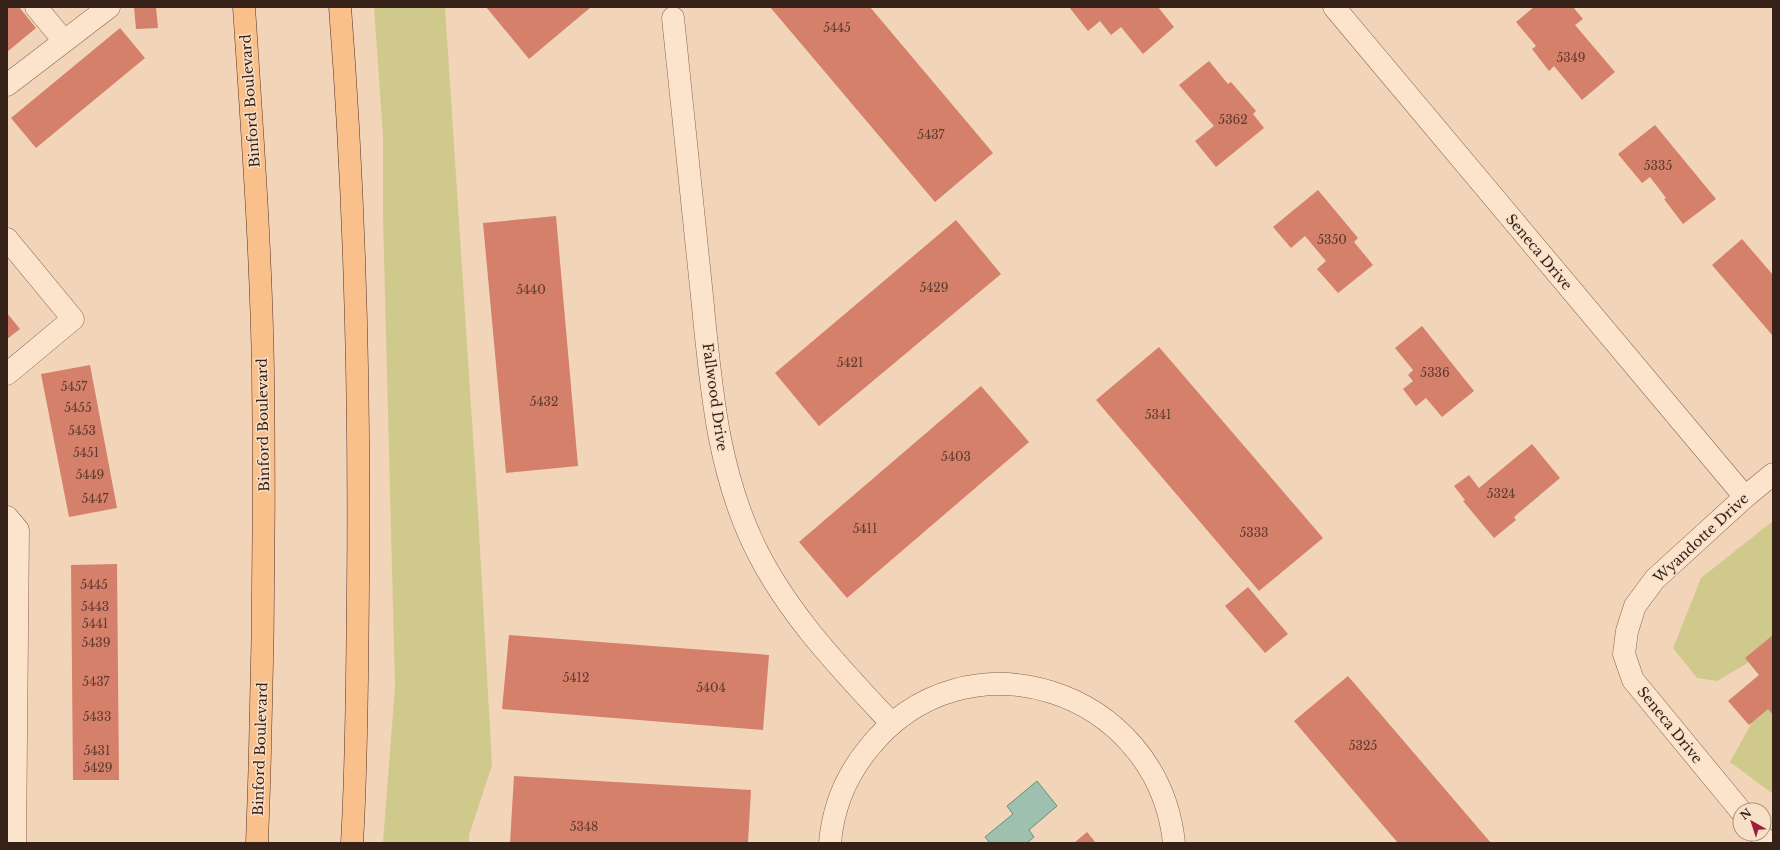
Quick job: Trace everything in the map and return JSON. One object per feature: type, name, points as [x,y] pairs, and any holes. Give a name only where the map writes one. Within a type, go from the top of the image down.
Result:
[{"type":"main road","name":"Binford Boulevard","points":[[244,7],[258,255],[264,479],[263,679],[257,843]]},
{"type":"main road","points":[[340,7],[349,140],[356,303],[359,454],[358,644],[352,843]]},
{"type":"street","points":[[36,7],[64,41]]},
{"type":"street","points":[[7,85],[109,7]]},
{"type":"street","name":"Seneca Drive","points":[[1334,7],[1745,497]]},
{"type":"street","name":"Fallwood Drive","points":[[673,18],[713,400],[724,463],[735,500],[758,554],[784,597],[829,654],[892,724]]},
{"type":"street","points":[[7,239],[73,319],[7,374]]},
{"type":"street","name":"Wyandotte Drive","points":[[1627,631],[1635,606],[1655,579],[1745,497],[1773,474]]},
{"type":"street","points":[[7,517],[18,530],[15,843]]},
{"type":"street","name":"Seneca Drive","points":[[1627,631],[1624,654],[1633,680],[1733,802]]},
{"type":"street","points":[[830,843],[835,811],[850,774],[873,743],[892,724],[912,710],[947,694],[978,686],[996,685],[1022,686],[1046,690],[1071,699],[1093,710],[1114,725],[1141,754],[1156,778],[1170,819],[1174,843]]},
{"type":"shaded area","points":[[374,7],[445,7],[478,513],[492,765],[469,835],[469,843],[383,843],[395,687],[383,216],[383,136]]},
{"type":"shaded area","points":[[1773,521],[1773,648],[1717,681],[1697,678],[1673,648],[1701,578]]},
{"type":"shaded area","points":[[1773,685],[1773,794],[1730,762]]},
{"type":"shaded area","points":[[1037,781],[1057,806],[1029,830],[1034,837],[1027,843],[990,843],[985,837],[1013,814],[1007,806]]},
{"type":"building","points":[[7,7],[19,7],[36,28],[7,52]]},
{"type":"building","points":[[134,7],[156,7],[158,28],[136,29]]},
{"type":"building","points":[[486,7],[591,7],[529,59]]},
{"type":"building","points":[[770,7],[870,7],[993,153],[935,202]]},
{"type":"building","points":[[1069,7],[1158,7],[1174,27],[1143,54],[1121,27],[1111,35],[1100,21],[1088,31]]},
{"type":"building","points":[[1534,7],[1573,7],[1583,19],[1575,25],[1615,72],[1582,100],[1554,66],[1549,71],[1532,49],[1536,46],[1516,22]]},
{"type":"building","points":[[120,28],[145,58],[36,148],[11,118]]},
{"type":"building","points":[[1209,61],[1228,84],[1231,82],[1256,111],[1253,114],[1264,128],[1216,167],[1195,141],[1214,126],[1179,85]]},
{"type":"building","points":[[1655,125],[1716,199],[1683,224],[1650,177],[1642,183],[1618,154]]},
{"type":"building","points":[[1318,190],[1358,238],[1354,242],[1373,265],[1338,293],[1317,269],[1326,261],[1305,236],[1291,248],[1273,227]]},
{"type":"building","points":[[556,216],[578,466],[506,473],[483,223]]},
{"type":"building","points":[[956,220],[1001,274],[819,426],[775,373]]},
{"type":"building","points":[[1742,239],[1773,275],[1773,336],[1712,265]]},
{"type":"building","points":[[7,313],[20,329],[7,339]]},
{"type":"building","points":[[1422,326],[1474,391],[1442,417],[1426,398],[1416,406],[1403,389],[1413,381],[1408,375],[1413,370],[1395,348]]},
{"type":"building","points":[[1159,347],[1323,538],[1259,591],[1096,400]]},
{"type":"building","points":[[90,365],[117,508],[69,517],[41,374]]},
{"type":"building","points":[[981,386],[1029,442],[847,598],[799,542]]},
{"type":"building","points":[[1532,444],[1560,478],[1514,517],[1516,520],[1494,538],[1463,501],[1465,500],[1454,486],[1469,475],[1479,488]]},
{"type":"building","points":[[117,564],[119,780],[73,780],[71,565]]},
{"type":"building","points":[[1248,587],[1288,634],[1265,653],[1225,606]]},
{"type":"building","points":[[509,635],[769,655],[763,730],[502,709]]},
{"type":"building","points":[[1773,635],[1773,715],[1768,709],[1749,725],[1728,701],[1759,675],[1745,658]]},
{"type":"building","points":[[1348,676],[1491,843],[1398,843],[1294,721]]},
{"type":"building","points":[[514,776],[751,790],[748,843],[510,843]]},
{"type":"building","points":[[1087,832],[1096,843],[1074,843]]}]
